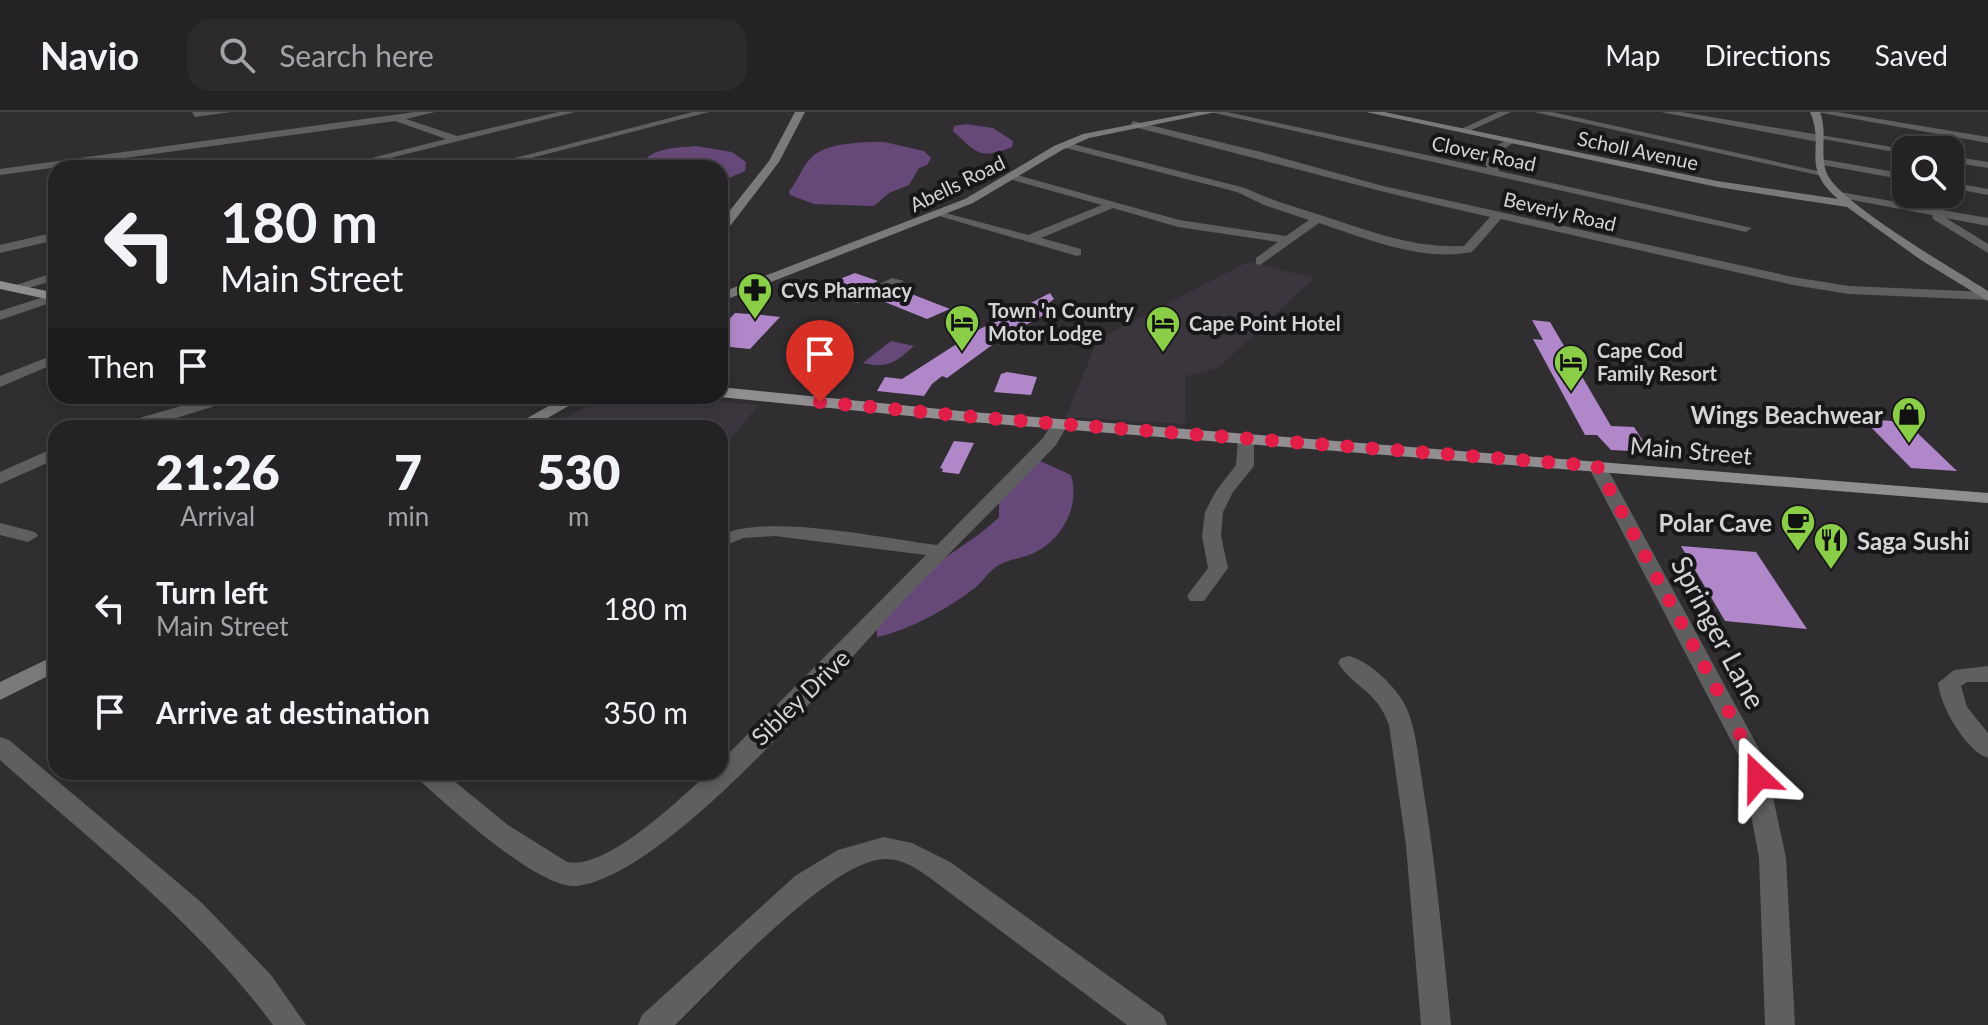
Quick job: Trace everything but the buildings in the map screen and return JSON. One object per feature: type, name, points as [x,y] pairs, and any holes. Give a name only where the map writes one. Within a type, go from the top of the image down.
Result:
[{"type":"main road","points":[[7,286],[48,295]]},
{"type":"main road","name":"Main Street","points":[[728,393],[1060,424],[1988,498]]},
{"type":"street","points":[[197,112],[195,114],[201,115],[226,112]]},
{"type":"street","points":[[357,112],[357,125]]},
{"type":"street","points":[[91,160],[357,125],[430,112]]},
{"type":"street","points":[[370,160],[570,112]]},
{"type":"street","points":[[517,160],[704,112]]},
{"type":"street","points":[[728,221],[774,162],[800,112]]},
{"type":"street","name":"Abells Road","points":[[728,295],[938,214],[1088,135],[1187,114],[1213,112]]},
{"type":"street","name":"Clover Road","points":[[1213,112],[1746,228]]},
{"type":"street","name":"Scholl Avenue","points":[[1371,112],[1759,192],[1853,205]]},
{"type":"street","points":[[1462,131],[1506,112]]},
{"type":"street","points":[[1539,112],[1821,168],[1892,176]]},
{"type":"street","points":[[1666,112],[1892,149]]},
{"type":"street","points":[[1815,112],[1819,121],[1821,168],[1840,195],[1987,296]]},
{"type":"street","points":[[1821,112],[1988,140]]},
{"type":"street","points":[[1922,129],[1930,124],[1930,117]]},
{"type":"street","points":[[397,119],[456,139]]},
{"type":"street","name":"Beverly Road","points":[[1133,124],[1257,154],[1356,183],[1812,285],[1987,296]]},
{"type":"street","points":[[1495,174],[1486,156],[1510,141]]},
{"type":"street","points":[[1065,145],[1232,187],[1277,206],[1380,239],[1454,251],[1468,249],[1498,215]]},
{"type":"street","points":[[1964,161],[1988,165]]},
{"type":"street","points":[[0,172],[48,166]]},
{"type":"street","points":[[1013,177],[1178,223],[1287,240]]},
{"type":"street","points":[[1964,188],[1988,192]]},
{"type":"street","points":[[1840,195],[1988,222]]},
{"type":"street","points":[[1029,239],[1112,205]]},
{"type":"street","points":[[1926,210],[1988,249]]},
{"type":"street","points":[[938,214],[1077,252]]},
{"type":"street","points":[[1260,261],[1319,218]]},
{"type":"street","points":[[0,249],[48,238]]},
{"type":"street","points":[[7,286],[48,278]]},
{"type":"street","points":[[853,300],[897,281]]},
{"type":"street","points":[[0,316],[48,300]]},
{"type":"street","points":[[0,382],[48,361]]},
{"type":"street","points":[[152,420],[205,404]]},
{"type":"street","points":[[533,420],[563,404]]},
{"type":"street","name":"Sibley Drive","points":[[728,766],[788,711],[1050,441],[1060,424]]},
{"type":"street","points":[[1197,596],[1218,568],[1213,549],[1212,516],[1218,497],[1245,466],[1246,438]]},
{"type":"street","points":[[0,479],[48,456]]},
{"type":"street","name":"Springer Lane","points":[[1597,466],[1737,727],[1764,793],[1776,903],[1780,1025]]},
{"type":"street","points":[[0,529],[28,536]]},
{"type":"street","points":[[728,538],[739,533],[766,529],[941,551]]},
{"type":"street","points":[[1349,663],[1379,687],[1393,704],[1401,725],[1419,845],[1436,1025]]},
{"type":"street","points":[[0,692],[48,666]]},
{"type":"street","points":[[1988,674],[1962,675],[1949,683],[1949,688],[1961,715],[1988,749]]},
{"type":"street","points":[[0,746],[146,871],[223,944],[291,1025]]},
{"type":"street","name":"Sibley Drive","points":[[437,780],[533,858],[573,875],[603,869],[642,845],[713,780]]},
{"type":"street","points":[[653,1025],[805,884],[853,855],[874,847],[888,846],[905,851],[937,868],[1152,1025]]},
{"type":"shaded area","points":[[966,124],[993,128],[1013,141],[1012,147],[992,153],[979,152],[953,131],[954,126]]},
{"type":"shaded area","points":[[884,142],[924,151],[931,158],[927,165],[919,168],[909,185],[889,193],[874,206],[814,204],[790,195],[789,191],[816,153],[845,144]]},
{"type":"shaded area","points":[[696,146],[732,152],[746,162],[745,171],[728,178],[728,160],[644,160],[656,152]]},
{"type":"shaded area","name":"Cape Point Hotel","points":[[1248,262],[1314,278],[1218,368],[1185,376],[1185,424],[1066,417],[1098,339]]},
{"type":"shaded area","points":[[891,341],[914,346],[891,363],[863,363]]},
{"type":"shaded area","points":[[592,404],[758,405],[728,442],[728,420],[560,420]]},
{"type":"shaded area","points":[[1038,460],[1071,475],[1071,510],[1053,539],[1034,553],[999,565],[976,587],[942,610],[916,624],[877,637],[877,629],[922,578],[999,517],[999,497]]},
{"type":"place","name":"CVS Pharmacy","points":[[755,321]]},
{"type":"place","name":"Town 'n Country Motor Lodge","points":[[962,353]]},
{"type":"place","name":"Cape Point Hotel","points":[[1163,354]]},
{"type":"place","name":"Cape Cod Family Resort","points":[[1571,393]]},
{"type":"place","name":"Wings Beachwear","points":[[1909,445]]},
{"type":"place","name":"Polar Cave","points":[[1798,553]]},
{"type":"place","name":"Saga Sushi","points":[[1831,571]]},
{"type":"route","points":[[820,402],[985,418],[1597,466],[1737,727],[1758,777]]}]
